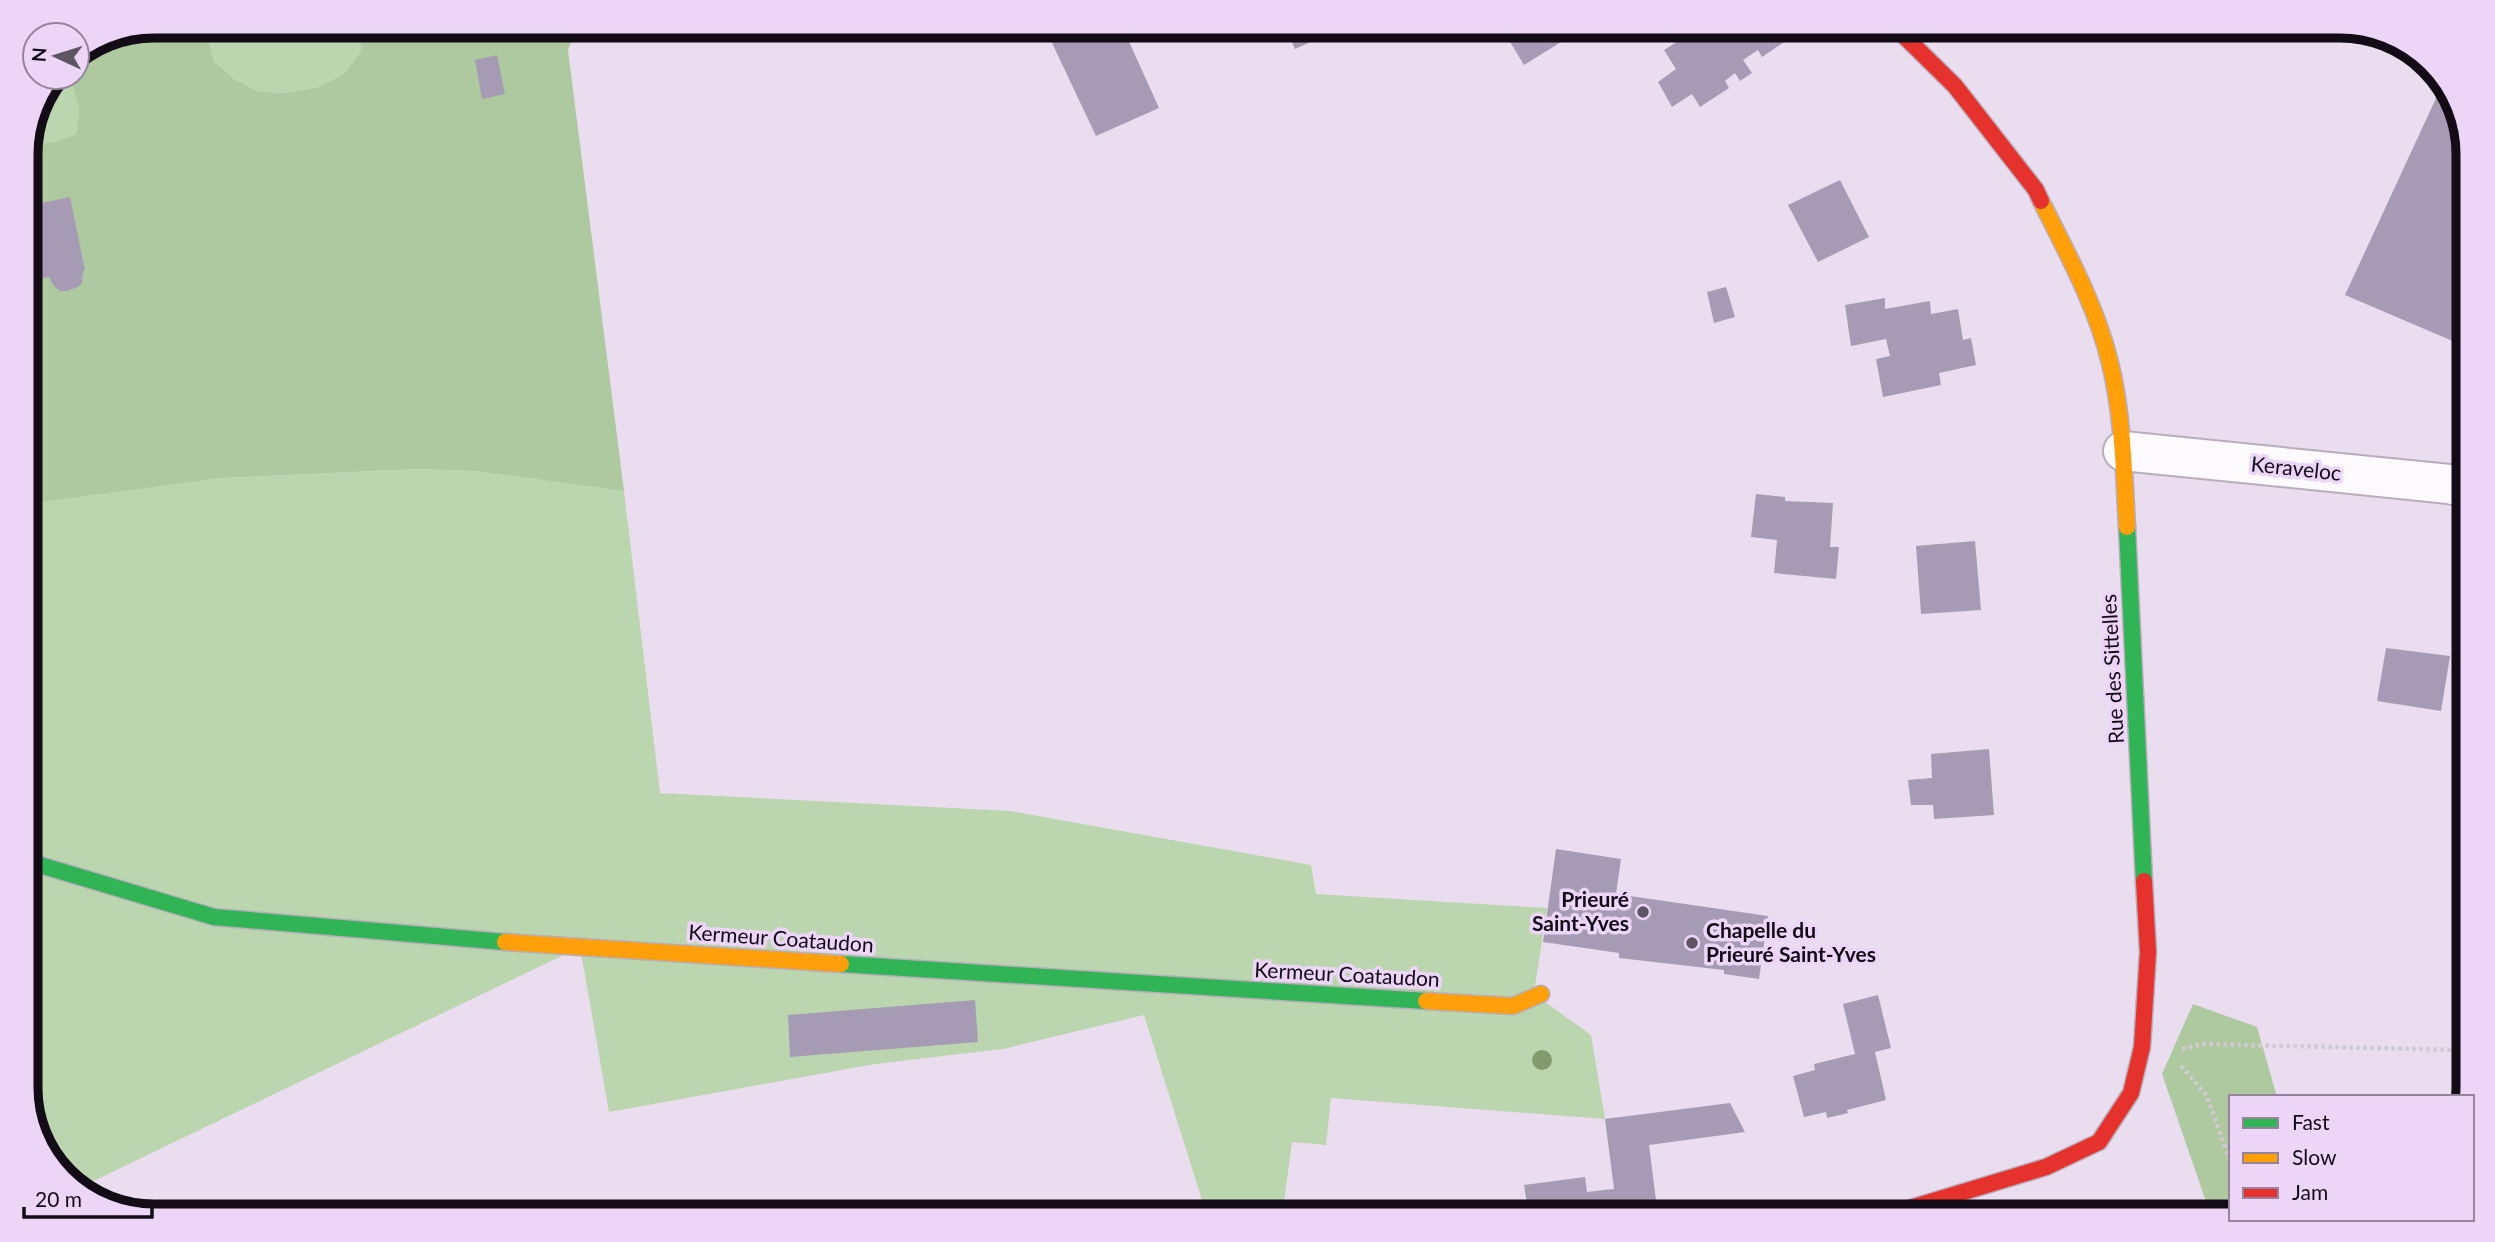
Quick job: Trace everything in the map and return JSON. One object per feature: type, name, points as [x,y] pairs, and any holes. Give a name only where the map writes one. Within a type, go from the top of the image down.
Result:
[{"type":"street","name":"Rue des Sittelles","points":[[1906,38],[1955,86],[2036,190],[2085,289],[2110,363],[2123,451],[2148,953],[2142,1047],[2131,1093],[2099,1142],[2046,1167],[1924,1204]]},
{"type":"street","name":"Keraveloc","points":[[2123,451],[2456,486]]},
{"type":"street","name":"Kermeur Coataudon","points":[[39,864],[214,917],[451,939],[1513,1006],[1541,993]]},
{"type":"path","points":[[2164,1054],[2202,1044],[2456,1050]]},
{"type":"path","points":[[2142,1047],[2164,1054],[2184,1069],[2207,1096],[2229,1157]]},
{"type":"green space","points":[[208,38],[359,38],[361,51],[345,73],[319,87],[283,93],[257,91],[234,79],[214,61]]},
{"type":"green space","points":[[208,38],[214,61],[234,79],[257,91],[283,93],[319,87],[345,73],[361,51],[359,38],[576,38],[568,50],[624,491],[474,471],[418,469],[222,478],[39,502],[39,147],[40,143],[52,143],[76,134],[79,109],[74,91],[91,91],[91,58],[132,41]]},
{"type":"green space","points":[[59,91],[74,91],[79,109],[76,134],[52,143],[40,143],[42,125]]},
{"type":"green space","points":[[418,469],[474,471],[624,491],[660,793],[1011,811],[1311,865],[1316,894],[1547,908],[1535,986],[1545,1002],[1591,1035],[1605,1119],[1331,1098],[1326,1145],[1292,1142],[1284,1204],[1203,1204],[1144,1015],[1003,1049],[875,1064],[609,1112],[580,947],[89,1183],[58,1152],[45,1124],[39,1095],[39,502],[222,478]]},
{"type":"green space","points":[[2193,1004],[2257,1027],[2276,1095],[2229,1095],[2229,1204],[2207,1204],[2162,1074]]},
{"type":"building","points":[[1050,38],[1127,38],[1159,108],[1096,136]]},
{"type":"building","points":[[1290,38],[1320,38],[1295,49]]},
{"type":"building","points":[[1508,38],[1568,38],[1524,65]]},
{"type":"building","points":[[1683,38],[1790,38],[1762,57],[1758,50],[1743,60],[1752,73],[1740,81],[1735,73],[1725,81],[1729,88],[1700,107],[1692,94],[1672,107],[1658,82],[1676,69],[1664,50]]},
{"type":"building","points":[[497,55],[505,94],[482,99],[475,60]]},
{"type":"building","points":[[2439,93],[2450,118],[2456,147],[2456,342],[2345,295]]},
{"type":"building","points":[[1840,180],[1869,237],[1818,262],[1788,205]]},
{"type":"building","points":[[70,197],[85,270],[82,283],[78,287],[60,291],[49,277],[39,279],[39,203]]},
{"type":"building","points":[[1726,287],[1735,317],[1714,323],[1707,292]]},
{"type":"building","points":[[1885,298],[1885,309],[1930,301],[1931,314],[1958,309],[1963,340],[1971,338],[1976,365],[1939,373],[1941,385],[1883,397],[1876,359],[1890,356],[1886,339],[1851,346],[1845,305]]},
{"type":"building","points":[[1756,494],[1785,497],[1785,501],[1833,503],[1830,547],[1839,547],[1836,579],[1774,573],[1777,540],[1751,537]]},
{"type":"building","points":[[1975,541],[1981,610],[1921,614],[1916,546]]},
{"type":"building","points":[[2386,648],[2450,656],[2441,711],[2377,701]]},
{"type":"building","points":[[1989,749],[1994,815],[1934,819],[1933,805],[1911,805],[1908,780],[1932,778],[1931,754]]},
{"type":"building","name":"Prieuré Saint-Yves","points":[[1556,849],[1621,859],[1616,894],[1768,916],[1759,979],[1724,974],[1724,970],[1619,958],[1619,953],[1543,942]]},
{"type":"building","points":[[1878,995],[1891,1048],[1875,1052],[1886,1100],[1827,1118],[1826,1112],[1804,1117],[1793,1076],[1815,1070],[1814,1064],[1855,1054],[1843,1004]]},
{"type":"building","points":[[975,1000],[978,1042],[790,1057],[788,1015]]},
{"type":"building","points":[[1730,1103],[1745,1132],[1649,1145],[1656,1204],[1527,1204],[1524,1185],[1585,1177],[1587,1192],[1614,1189],[1605,1119]]},
{"type":"traffic: fast","points":[[2127,527],[2144,881]]},
{"type":"traffic: fast","points":[[39,864],[214,917],[505,942]]},
{"type":"traffic: fast","points":[[841,964],[1426,1001]]},
{"type":"traffic: slow","points":[[2041,201],[2089,300],[2110,363],[2120,424],[2127,527]]},
{"type":"traffic: slow","points":[[505,942],[841,964]]},
{"type":"traffic: slow","points":[[1426,1001],[1513,1006],[1541,994]]},
{"type":"traffic: jam","points":[[1906,38],[1955,86],[2036,190],[2041,201]]},
{"type":"traffic: jam","points":[[1924,1204],[2046,1167],[2099,1142],[2131,1093],[2142,1047],[2148,952],[2144,881]]},
{"type":"place","name":"Prieuré Saint-Yves","points":[[1643,912]]},
{"type":"place","name":"Chapelle du Prieuré Saint-Yves","points":[[1692,943]]}]
